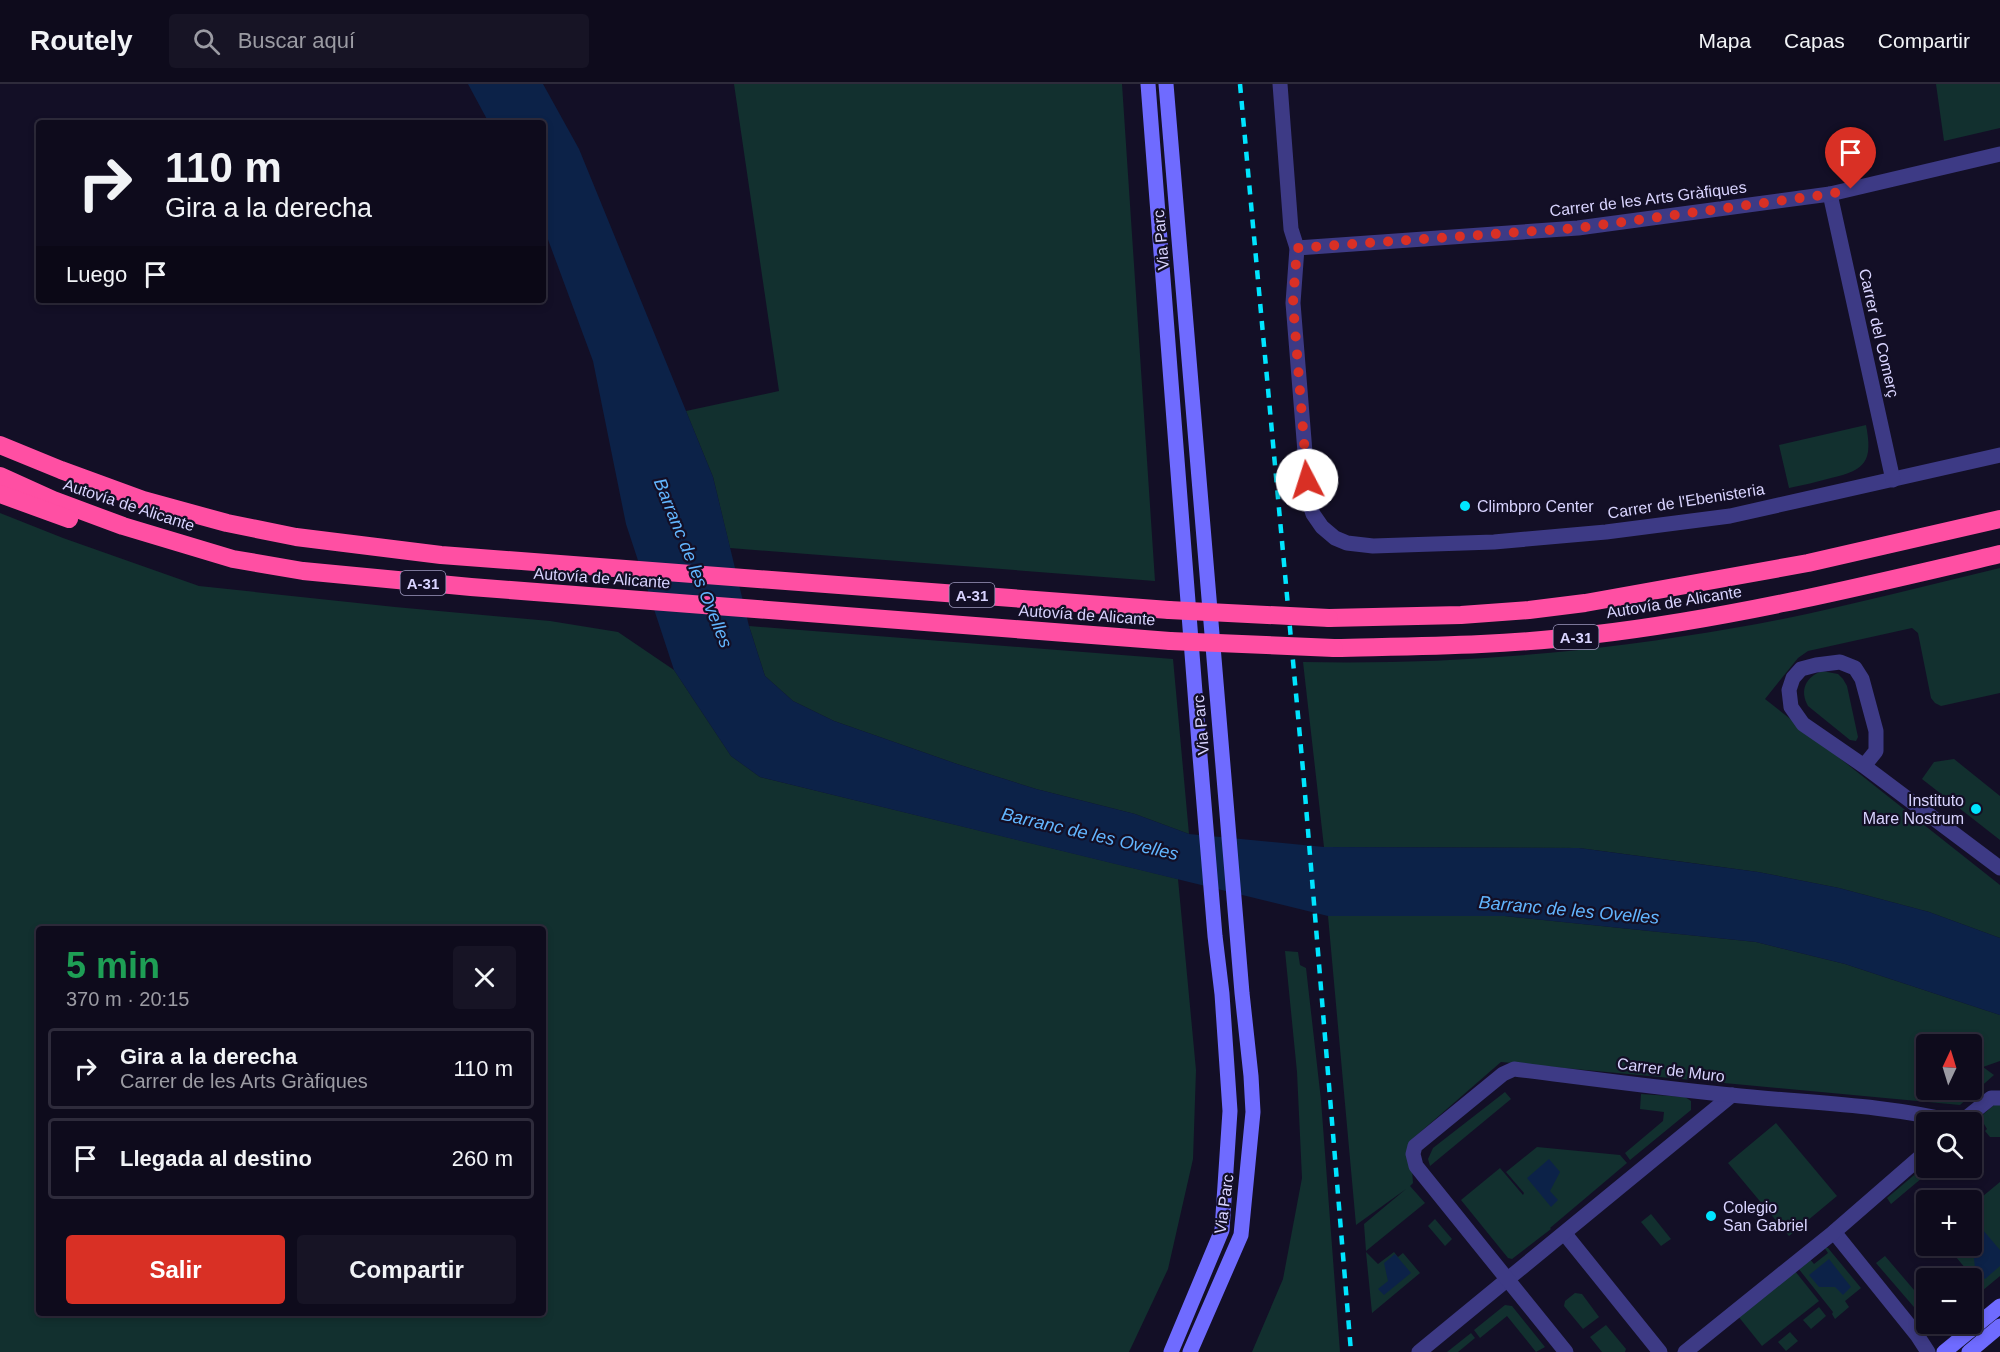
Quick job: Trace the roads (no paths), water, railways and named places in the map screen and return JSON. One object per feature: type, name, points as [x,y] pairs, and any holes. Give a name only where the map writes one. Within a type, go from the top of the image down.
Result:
[{"type":"highway","name":"Autovía de Alicante","points":[[0,445],[143,500],[226,523],[296,537],[441,555],[1169,610],[1329,618],[1461,615],[1585,603],[1808,563],[2000,519]]},
{"type":"highway","name":"Autovía de Alicante","points":[[0,476],[53,500],[123,526],[233,559],[303,571],[614,598],[1170,640],[1334,648],[1476,644],[1587,636],[1701,619],[1815,598],[2000,555]]},
{"type":"highway","points":[[0,494],[104,532],[183,556],[233,559]]},
{"type":"main road","name":"Via Parc","points":[[1148,84],[1230,1111],[1222,1230],[1171,1352]]},
{"type":"main road","name":"Via Parc","points":[[1166,84],[1253,1112],[1241,1235],[1190,1352]]},
{"type":"main road","points":[[1944,1352],[2000,1306]]},
{"type":"main road","points":[[1969,1352],[2000,1326]]},
{"type":"street","points":[[1280,84],[1291,229],[1297,248]]},
{"type":"street","name":"Carrer de les Arts Gràfiques","points":[[1297,248],[1578,228],[1830,194],[2000,154]]},
{"type":"street","name":"Carrer del Comerç","points":[[1830,194],[1893,480]]},
{"type":"street","name":"Carrer de l'Ebenisteria","points":[[1297,248],[1293,303],[1309,502],[1313,514],[1322,527],[1335,538],[1347,543],[1373,546],[1494,542],[1606,532],[1730,516],[2000,455]]},
{"type":"street","points":[[1864,766],[1876,751],[1876,731],[1862,679],[1855,668],[1840,662],[1816,664],[1801,669],[1793,678],[1789,690],[1791,707],[1803,724],[1864,766],[2000,868]]},
{"type":"street","name":"Carrer de Muro","points":[[1507,1280],[1416,1166],[1413,1154],[1415,1146],[1503,1074],[1514,1069],[1732,1095],[1916,1112]]},
{"type":"street","points":[[1419,1352],[1732,1095]]},
{"type":"street","points":[[1973,1112],[1990,1098],[2000,1098]]},
{"type":"street","points":[[1685,1352],[1834,1232],[1916,1161]]},
{"type":"street","points":[[1834,1232],[1917,1335],[1928,1352]]},
{"type":"street","points":[[1565,1233],[1660,1352]]},
{"type":"street","points":[[1507,1280],[1566,1352]]},
{"type":"water","name":"Barranc de les Ovelles","points":[[468,84],[543,84],[579,149],[713,477],[749,626],[765,676],[793,701],[834,721],[957,764],[1036,789],[1135,814],[1189,834],[1324,847],[1579,848],[1758,872],[1839,888],[1929,912],[2000,938],[2000,1015],[1845,964],[1756,942],[1505,916],[1328,916],[760,777],[731,756],[674,670],[626,524],[593,361],[546,234],[546,120],[487,120]]},
{"type":"water","points":[[1549,1159],[1560,1172],[1550,1191],[1558,1200],[1551,1207],[1527,1178]]},
{"type":"water","points":[[1982,1229],[2000,1250],[2000,1266],[1985,1279],[1982,1276],[1982,1268],[1975,1268],[1974,1256],[1982,1256]]},
{"type":"water","points":[[1395,1254],[1411,1273],[1384,1295],[1378,1289],[1388,1281],[1384,1263]]},
{"type":"water","points":[[1829,1259],[1851,1287],[1843,1295],[1835,1287],[1819,1287],[1809,1275]]},
{"type":"railway","points":[[1240,84],[1303,770],[1351,1352]]},
{"type":"place","name":"Climbpro Center","points":[[1465,506]]},
{"type":"place","name":"Instituto Mare Nostrum","points":[[1976,809]]},
{"type":"place","name":"Colegio San Gabriel","points":[[1711,1216]]}]
